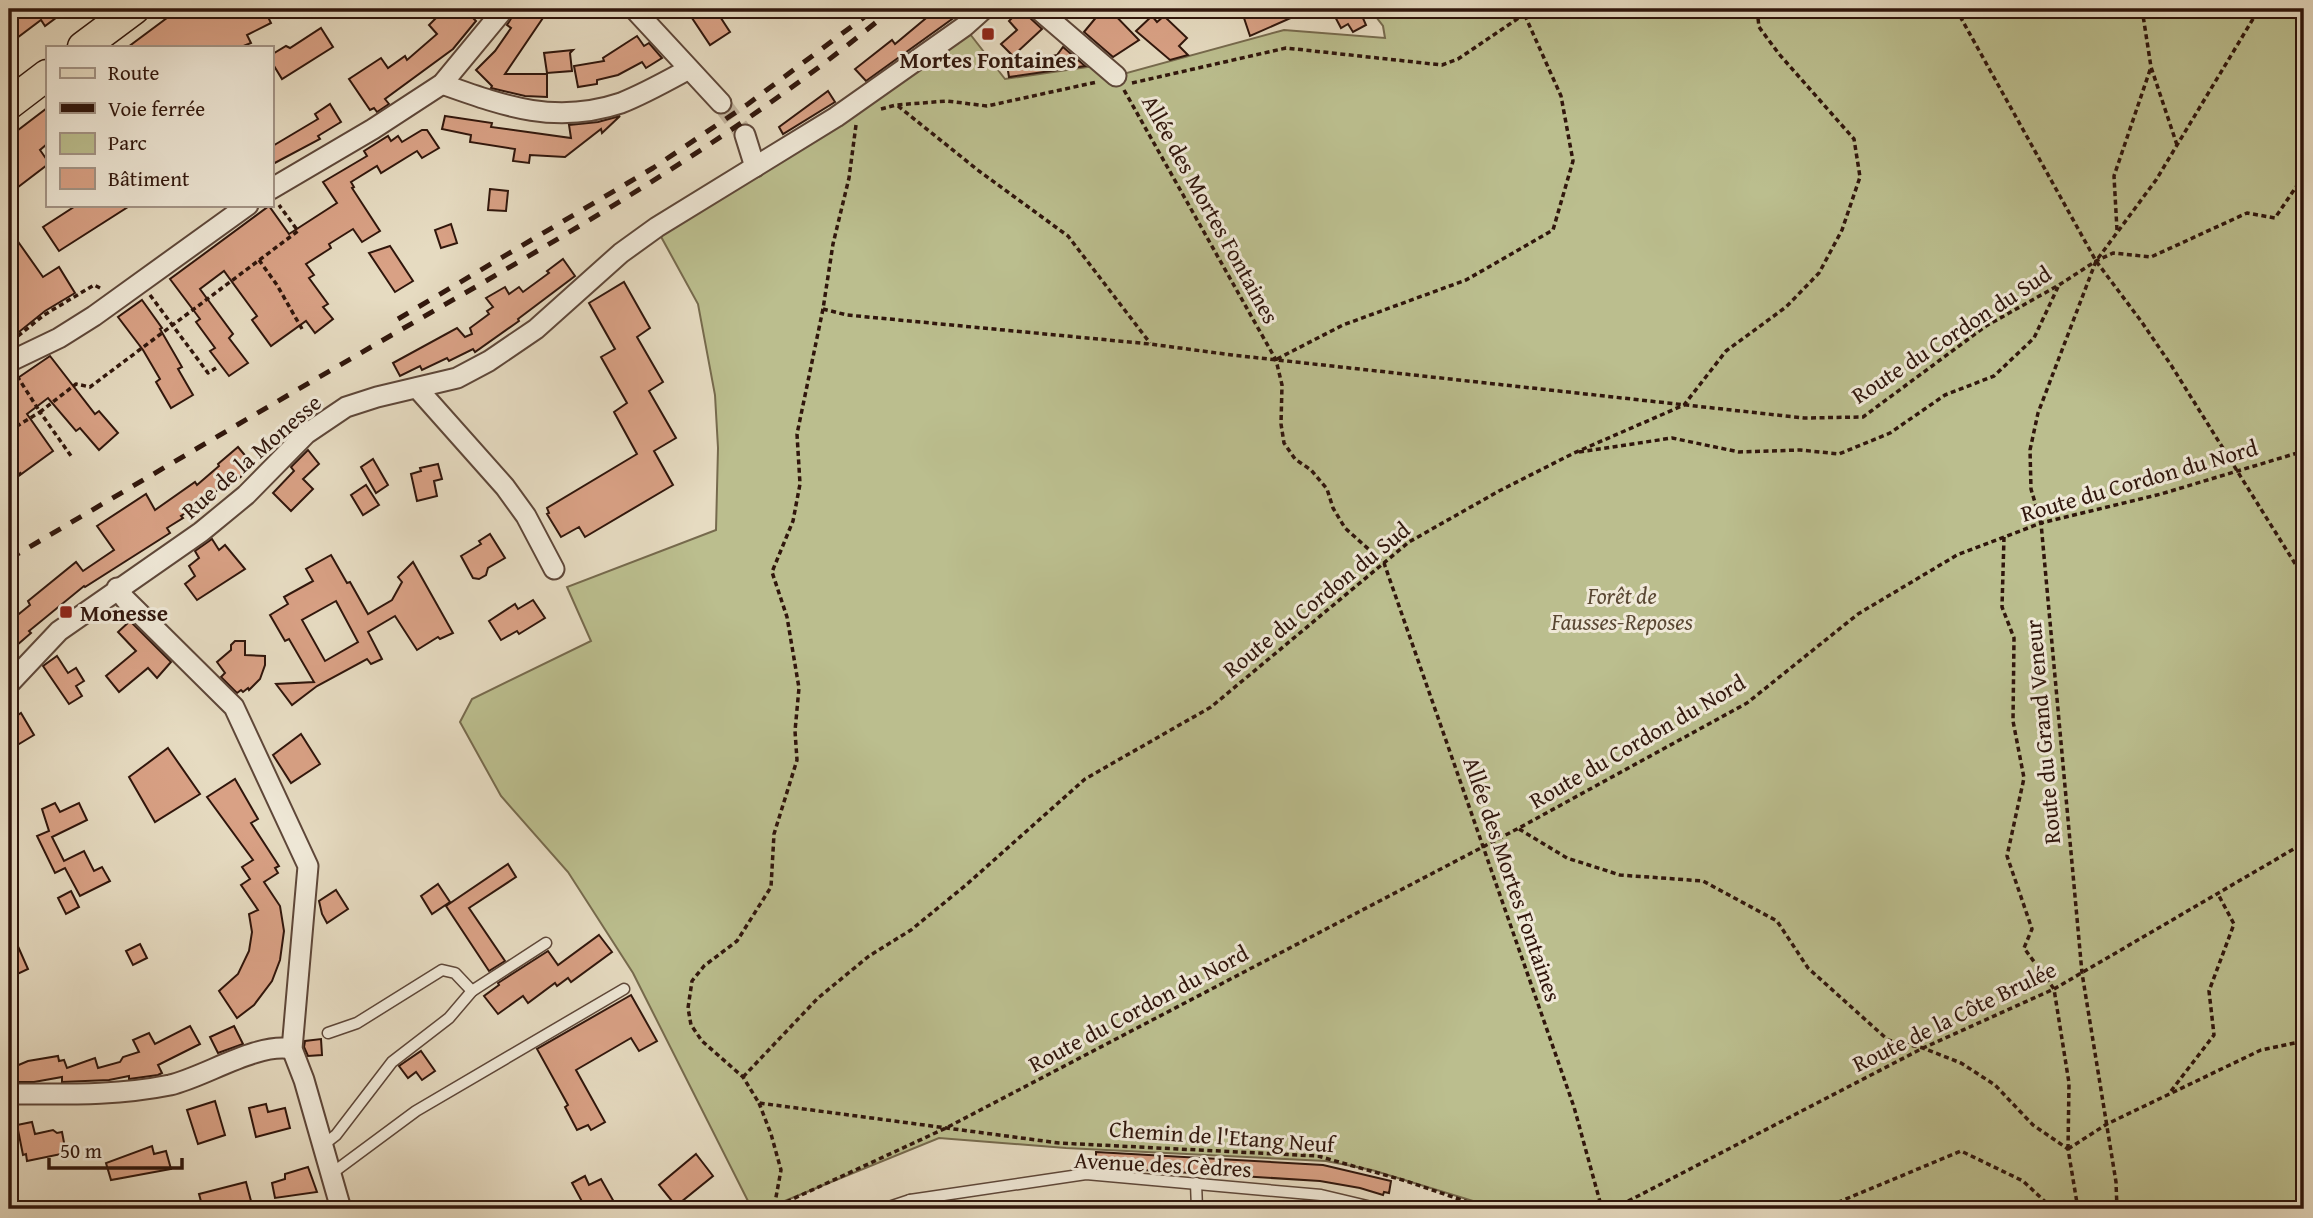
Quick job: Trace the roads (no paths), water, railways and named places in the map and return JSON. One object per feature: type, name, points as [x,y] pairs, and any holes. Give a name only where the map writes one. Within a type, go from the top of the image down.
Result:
[{"type":"main road","points":[[84,46],[134,9]]},
{"type":"main road","points":[[9,104],[46,76]]},
{"type":"street","points":[[273,188],[373,129],[442,84],[504,9]]},
{"type":"street","points":[[634,9],[721,103]]},
{"type":"street","name":"Rue de la Monesse","points":[[9,684],[59,631],[117,588],[201,532],[246,495],[306,434],[346,407],[457,378],[489,361],[536,329],[621,253],[657,227],[836,117],[965,26],[984,9]]},
{"type":"street","points":[[1038,9],[1118,81]]},
{"type":"street","points":[[442,84],[516,109],[550,113],[593,110],[621,102],[689,69]]},
{"type":"street","points":[[745,135],[755,167]]},
{"type":"street","points":[[10,362],[59,338],[94,316],[247,206]]},
{"type":"street","points":[[417,388],[465,440],[486,468],[505,486],[526,516],[554,569]]},
{"type":"street","points":[[117,588],[234,707],[308,866],[292,1049],[341,1209]]},
{"type":"street","points":[[9,1094],[128,1093],[174,1084],[238,1059],[281,1047],[292,1049]]},
{"type":"lane","points":[[323,1146],[336,1135],[393,1062],[449,1018],[472,990],[546,943]]},
{"type":"lane","points":[[328,1033],[357,1023],[442,970],[455,972],[472,990]]},
{"type":"lane","points":[[331,1174],[416,1111],[624,989]]},
{"type":"lane","name":"Avenue des Cèdres","points":[[883,1209],[1086,1174],[1321,1195],[1380,1209]]},
{"type":"lane","points":[[1196,1183],[1197,1209]]},
{"type":"tunnel","points":[[721,103],[745,135]]},
{"type":"railway","points":[[398,319],[653,168],[748,104],[875,9]]},
{"type":"railway","points":[[9,559],[652,181],[775,99],[892,9]]},
{"type":"place","name":"Mortes Fontaines","points":[[988,34]]},
{"type":"place","name":"Monesse","points":[[66,612]]},
{"type":"park label","name":"Forêt de Fausses-Reposes","points":[[1622,608]]}]
